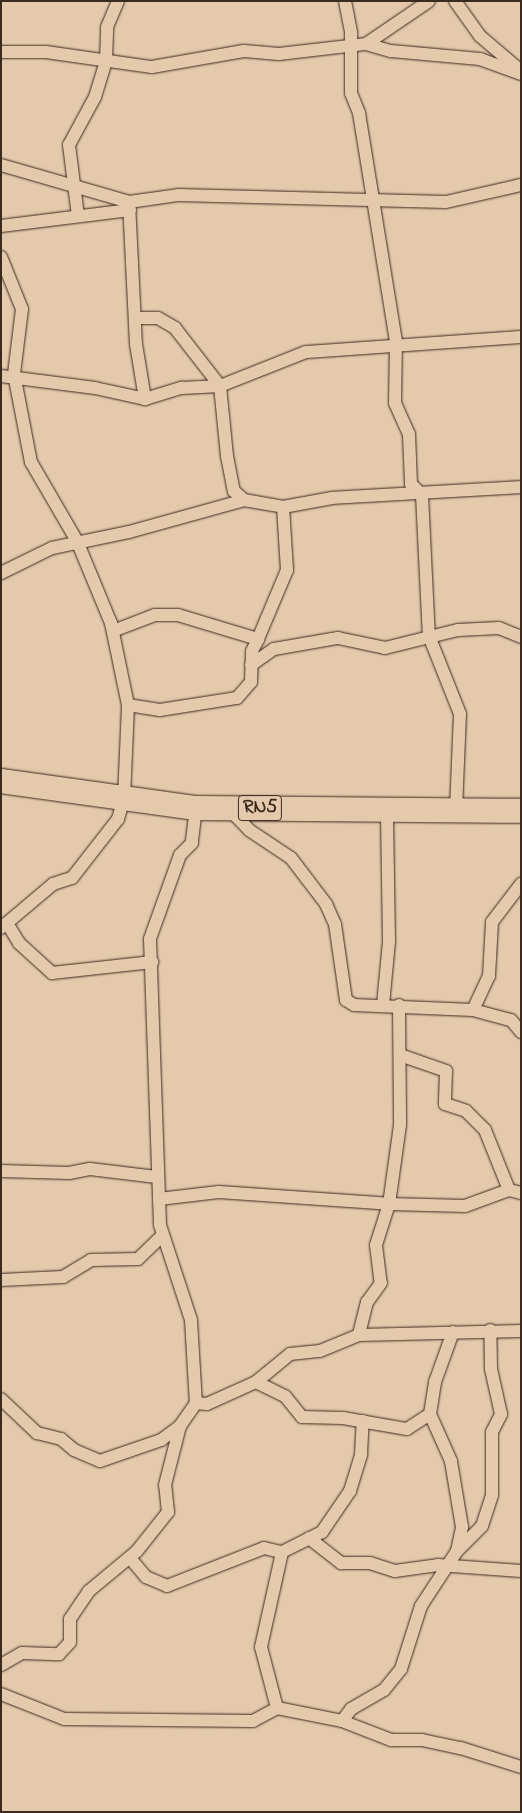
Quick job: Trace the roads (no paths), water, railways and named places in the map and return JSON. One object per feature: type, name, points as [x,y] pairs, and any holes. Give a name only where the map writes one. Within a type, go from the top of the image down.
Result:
[{"type":"highway","name":"RN5","points":[[1,781],[196,808],[227,807],[388,812],[521,811]]},
{"type":"street","points":[[78,216],[69,145],[92,106],[106,61],[105,34],[118,1]]},
{"type":"street","points":[[345,1],[350,46],[351,93],[373,199],[395,348],[395,403],[409,434],[411,484],[422,495],[429,636],[460,714],[456,810]]},
{"type":"street","points":[[366,44],[429,1]]},
{"type":"street","points":[[454,1],[480,36],[521,72]]},
{"type":"street","points":[[1,52],[46,52],[152,67],[244,51],[279,54],[366,44],[391,51],[480,59],[521,72]]},
{"type":"street","points":[[1,165],[75,187],[129,206]]},
{"type":"street","points":[[1,226],[78,216],[178,195],[446,202],[521,185]]},
{"type":"street","points":[[129,206],[135,318],[145,399]]},
{"type":"street","points":[[1,257],[22,309],[16,379],[34,469],[76,541],[113,631],[128,705],[124,798],[118,820],[84,867],[68,881],[53,884],[4,925],[19,944],[52,974],[152,962]]},
{"type":"street","points":[[135,318],[158,318],[175,328],[220,386],[226,456],[234,491],[244,500]]},
{"type":"street","points":[[1,376],[95,388],[145,399],[182,388],[220,386],[306,352],[395,348],[422,342],[521,337]]},
{"type":"street","points":[[1,573],[36,553],[76,541],[130,532],[244,500],[282,507],[332,498],[422,495],[521,487]]},
{"type":"street","points":[[128,705],[160,710],[237,698],[252,682],[251,665],[258,639],[287,570],[282,507]]},
{"type":"street","points":[[113,631],[155,615],[178,615],[258,639]]},
{"type":"street","points":[[251,665],[274,649],[338,638],[385,648],[429,636],[499,628],[521,637]]},
{"type":"street","points":[[227,807],[249,830],[291,858],[326,904],[335,924],[348,1002],[473,1010],[511,1020],[521,1032]]},
{"type":"street","points":[[1,1399],[37,1433],[61,1439],[94,1460],[157,1442],[180,1426],[196,1403],[192,1325],[162,1236],[157,1177],[152,962],[153,922],[180,855],[192,843],[196,808]]},
{"type":"street","points":[[384,1005],[388,955],[388,812]]},
{"type":"street","points":[[473,1010],[490,976],[492,922],[521,884]]},
{"type":"street","points":[[358,1334],[367,1302],[381,1283],[376,1245],[389,1204],[400,1125],[399,1006]]},
{"type":"street","points":[[159,1199],[219,1192],[389,1204],[465,1206],[515,1191],[485,1130],[466,1111],[445,1104],[446,1071],[400,1055]]},
{"type":"street","points":[[1,1171],[69,1173],[90,1168],[157,1177]]},
{"type":"street","points":[[1,1280],[63,1277],[91,1260],[138,1259],[162,1236]]},
{"type":"street","points":[[196,1403],[206,1404],[256,1382],[290,1354],[320,1350],[358,1334],[490,1330],[521,1331]]},
{"type":"street","points":[[342,1721],[351,1709],[384,1690],[402,1669],[421,1606],[457,1551],[482,1526],[492,1495],[492,1432],[502,1414],[491,1369],[490,1330]]},
{"type":"street","points":[[453,1332],[435,1382],[430,1414],[451,1461],[462,1527],[457,1551]]},
{"type":"street","points":[[256,1382],[285,1396],[302,1417],[363,1421],[408,1429],[430,1414]]},
{"type":"street","points":[[130,1558],[146,1576],[162,1586],[264,1548],[282,1552],[309,1538],[329,1526],[348,1496],[361,1454],[363,1421]]},
{"type":"street","points":[[1,1665],[22,1653],[57,1656],[70,1642],[70,1618],[89,1591],[130,1558],[168,1512],[165,1485],[180,1426]]},
{"type":"street","points":[[309,1538],[341,1563],[370,1563],[395,1571],[446,1566],[521,1571]]},
{"type":"street","points":[[277,1708],[261,1648],[282,1552]]},
{"type":"street","points":[[1,1694],[64,1720],[253,1721],[277,1708],[342,1721],[391,1740],[422,1740],[521,1767]]}]
